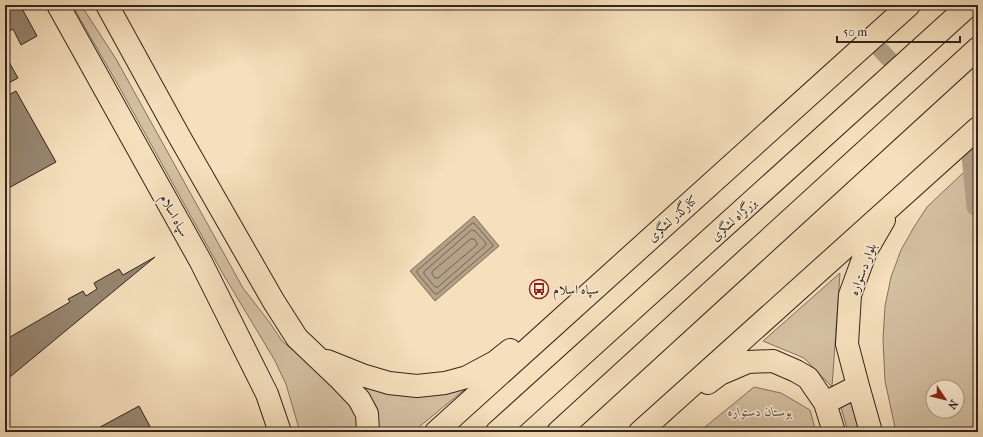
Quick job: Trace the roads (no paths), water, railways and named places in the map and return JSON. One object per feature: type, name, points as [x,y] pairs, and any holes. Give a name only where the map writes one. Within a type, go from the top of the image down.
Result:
[{"type":"main road","name":"سپاه اسلام","points":[[58,5],[201,262],[267,394],[280,432]]},
{"type":"main road","points":[[107,5],[274,302],[297,338],[359,399],[367,414],[368,432]]},
{"type":"main road","name":"بزرگراه لشگری","points":[[497,432],[969,5]]},
{"type":"main road","name":"کنارگذر لشگری","points":[[436,432],[903,10]]},
{"type":"main road","points":[[558,432],[976,51]]},
{"type":"main road","points":[[640,432],[978,128]]},
{"type":"main road","name":"بلوار دستواره","points":[[871,432],[847,344],[850,295],[866,251],[885,218],[948,155]]},
{"type":"main road","points":[[317,357],[362,375],[389,383],[417,386],[445,382],[467,376],[495,362],[596,287]]},
{"type":"main road","points":[[644,432],[720,374],[748,362],[773,361],[808,378],[825,403],[834,432]]},
{"type":"main road","points":[[825,403],[858,386]]},
{"type":"water","points":[[474,216],[499,246],[435,301],[410,271]]},
{"type":"waterway","points":[[875,44],[889,59]]},
{"type":"waterway","points":[[970,156],[975,207]]},
{"type":"place","name":"سپاه اسلام","points":[[539,289]]},
{"type":"park label","name":"بوستان دستواره","points":[[760,411]]}]
